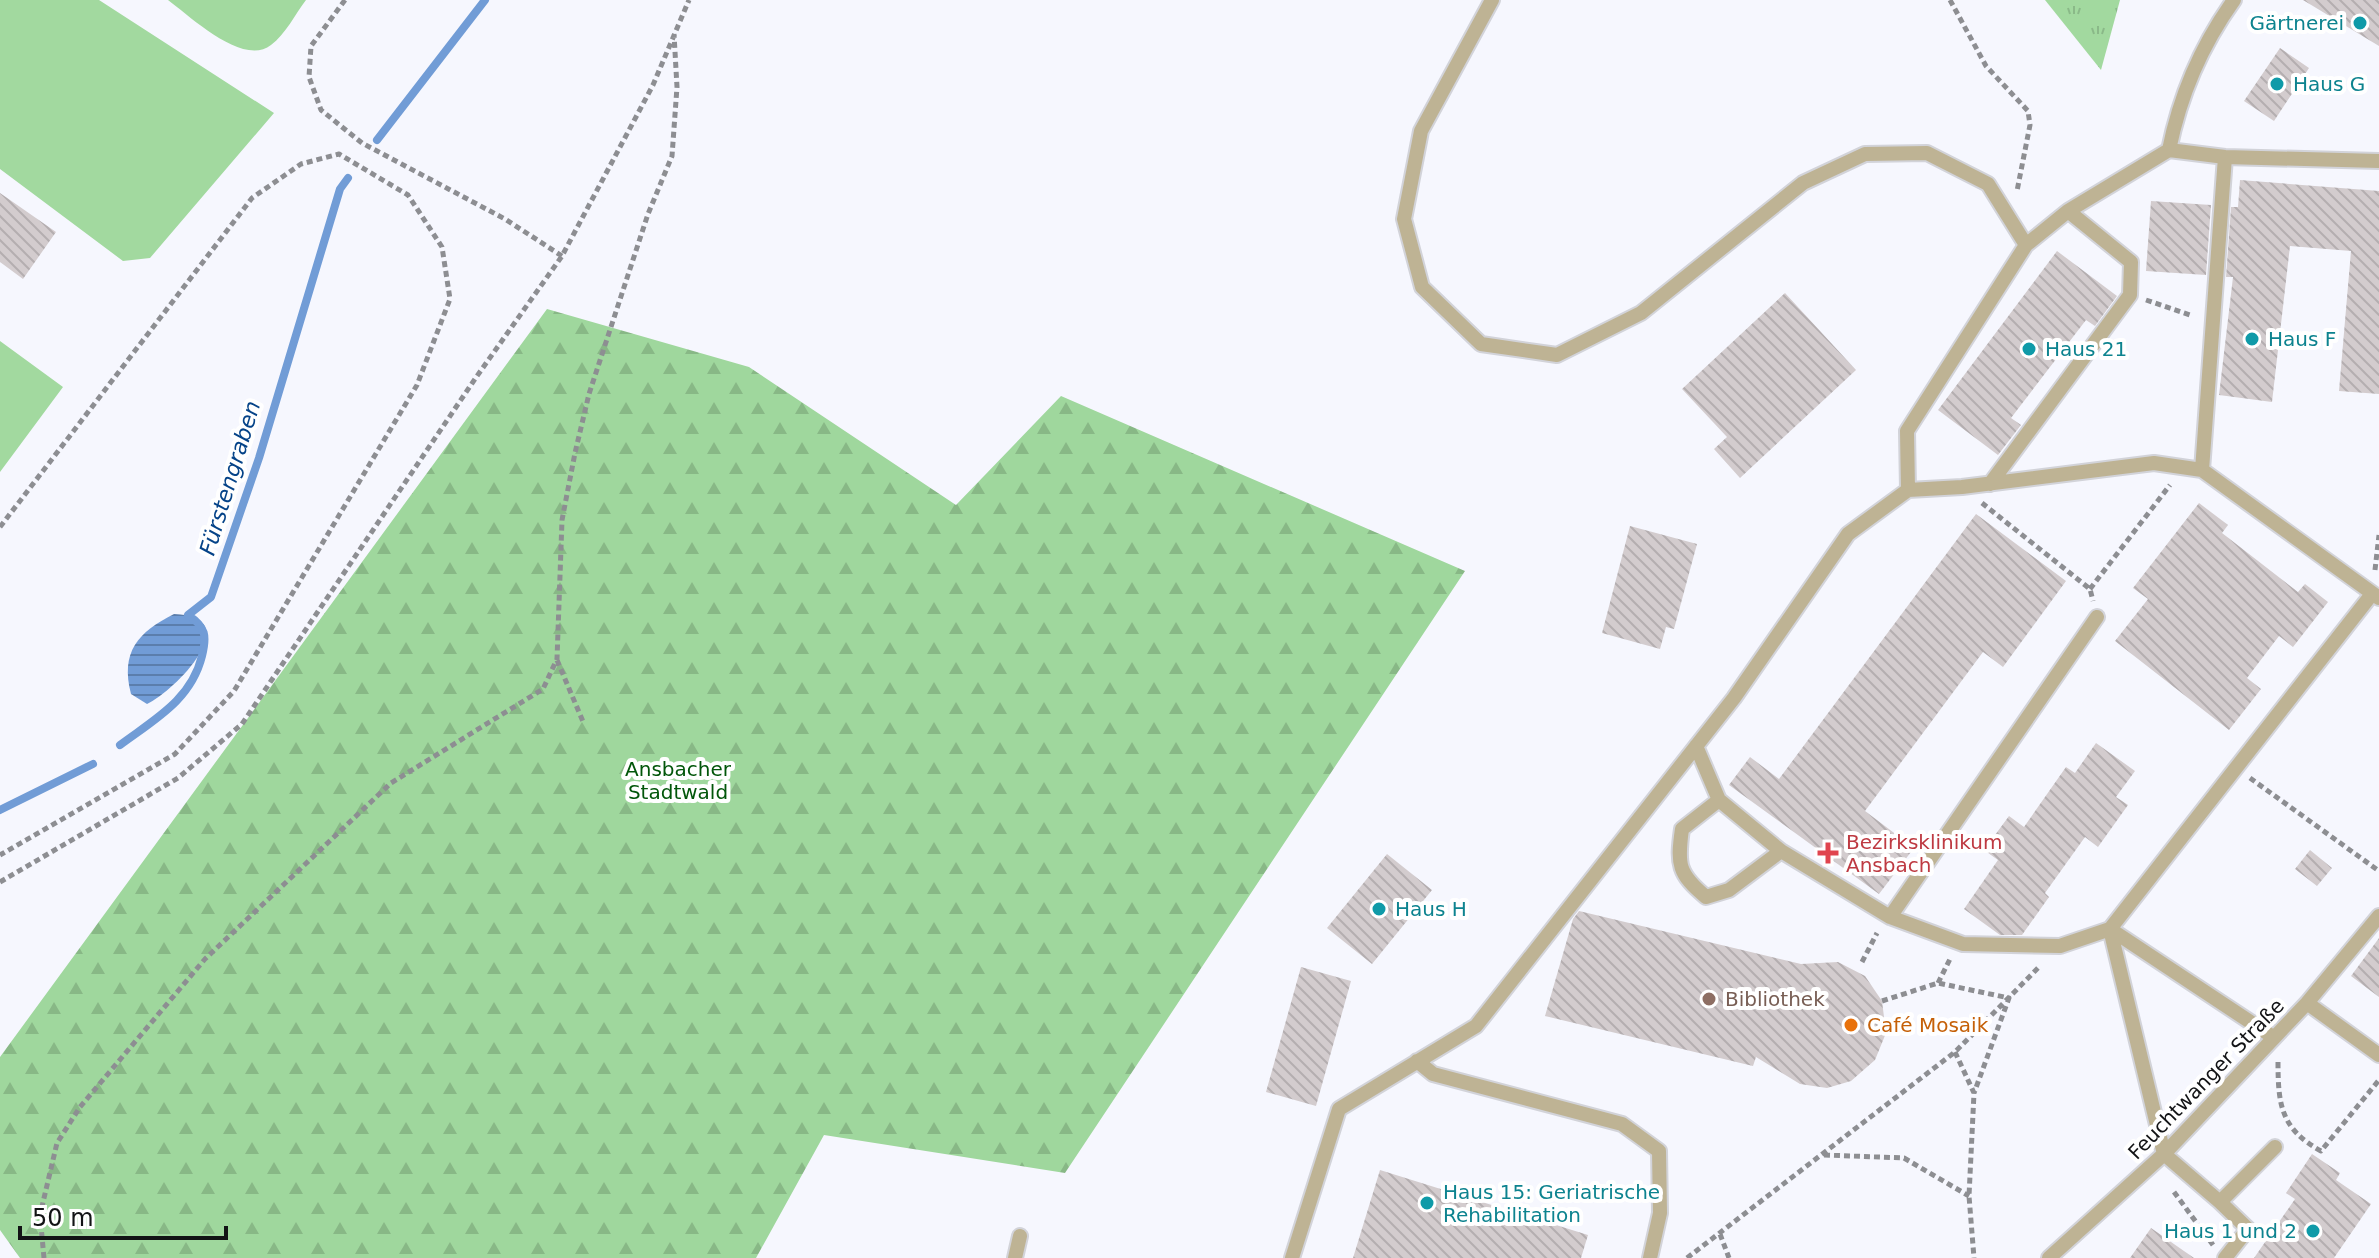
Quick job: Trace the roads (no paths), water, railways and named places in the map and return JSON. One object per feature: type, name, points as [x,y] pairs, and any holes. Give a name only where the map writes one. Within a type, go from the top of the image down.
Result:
[{"type":"lane","points":[[1492,0],[1421,131],[1404,219],[1422,287],[1481,344],[1557,355],[1641,313],[1803,183],[1865,154],[1927,153],[1988,184],[2026,245]]},
{"type":"lane","points":[[2169,150],[2177,109],[2209,35],[2234,0]]},
{"type":"lane","points":[[1908,490],[1907,431],[2026,245],[2068,211],[2169,150],[2225,157],[2379,161]]},
{"type":"lane","points":[[2202,470],[2225,157]]},
{"type":"lane","points":[[1990,484],[2130,295],[2131,262],[2068,211]]},
{"type":"lane","points":[[1292,1258],[1339,1109],[1476,1026],[1696,746],[1848,534],[1908,490],[1990,484],[2154,463],[2202,470],[2376,596],[2234,767],[2110,929],[2060,946],[1963,944],[1886,922],[1781,851],[1719,800],[1696,746]]},
{"type":"lane","points":[[1886,922],[2097,617]]},
{"type":"lane","points":[[1719,800],[1682,829],[1678,860],[1688,883],[1706,897],[1729,890],[1781,851]]},
{"type":"lane","name":"Feuchtwanger Straße","points":[[2049,1258],[2164,1154],[2307,1003],[2379,916]]},
{"type":"lane","points":[[2110,929],[2269,1042]]},
{"type":"lane","points":[[2110,929],[2164,1154],[2248,1229],[2225,1258]]},
{"type":"lane","points":[[2307,1003],[2379,1055]]},
{"type":"lane","points":[[1417,1061],[1433,1074],[1622,1124],[1659,1151],[1660,1213],[1650,1258]]},
{"type":"lane","points":[[2220,1202],[2275,1147]]},
{"type":"lane","points":[[1015,1258],[1020,1236]]},
{"type":"water","points":[[174,614],[195,618],[205,627],[206,640],[188,670],[147,704],[131,694],[128,679],[130,655],[142,636]]},
{"type":"waterway","name":"Fürstengraben","points":[[377,140],[485,0]]},
{"type":"waterway","name":"Fürstengraben","points":[[120,745],[170,707],[197,671],[205,637],[202,628],[188,615],[211,597],[259,458],[340,189],[348,178]]},
{"type":"waterway","name":"Fürstengraben","points":[[0,810],[93,764]]},
{"type":"place","name":"Gärtnerei","points":[[2360,23]]},
{"type":"place","name":"Haus G","points":[[2277,84]]},
{"type":"place","name":"Haus F","points":[[2252,339]]},
{"type":"place","name":"Haus 21","points":[[2029,349]]},
{"type":"place","name":"Bezirksklinikum Ansbach","points":[[1828,853]]},
{"type":"place","name":"Haus H","points":[[1379,909]]},
{"type":"place","name":"Bibliothek","points":[[1709,999]]},
{"type":"place","name":"Café Mosaik","points":[[1851,1025]]},
{"type":"place","name":"Haus 15: Geriatrische Rehabilitation","points":[[1427,1203]]},
{"type":"place","name":"Haus 1 und 2","points":[[2313,1231]]},
{"type":"park label","name":"Ansbacher Stadtwald","points":[[678,780]]}]
